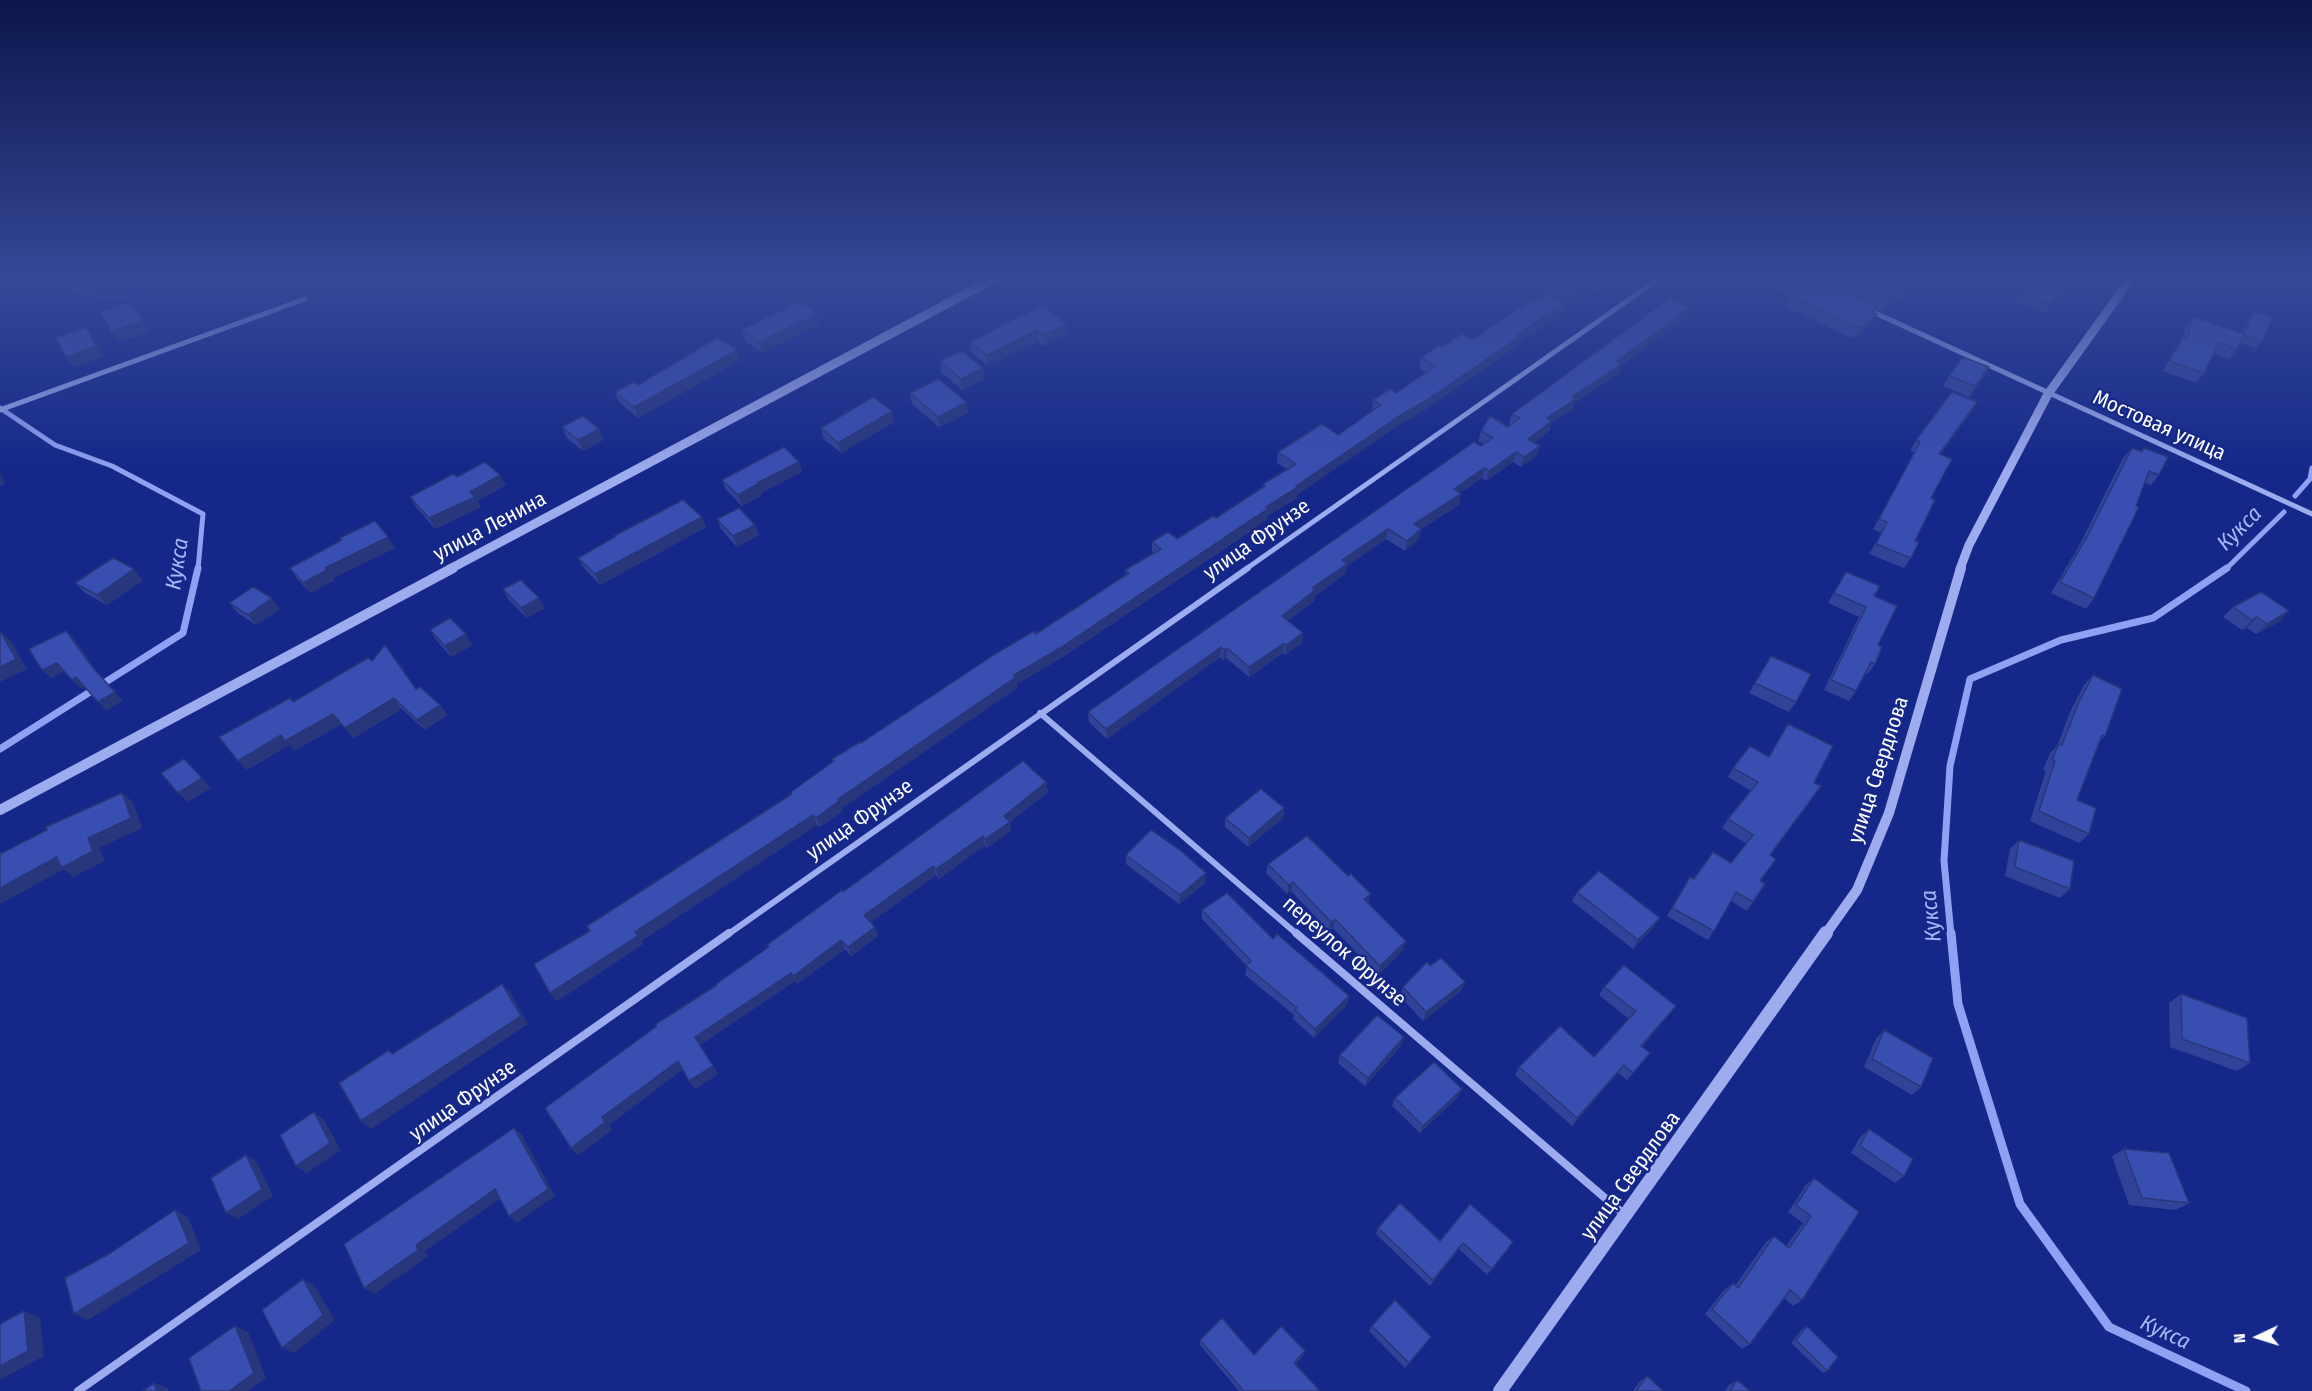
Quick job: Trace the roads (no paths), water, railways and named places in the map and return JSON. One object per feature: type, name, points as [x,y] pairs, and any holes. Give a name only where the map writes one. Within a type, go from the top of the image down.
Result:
[{"type":"street","points":[[0,410],[187,342]]},
{"type":"street","name":"улица Ленина","points":[[0,810],[876,342]]},
{"type":"street","name":"улица Фрунзе","points":[[78,1391],[1569,342]]},
{"type":"street","name":"Мостовая улица","points":[[1937,342],[2312,514]]},
{"type":"street","name":"улица Свердлова","points":[[1500,1391],[1857,890],[1889,813],[1969,545],[2048,394],[2085,342]]},
{"type":"street","name":"переулок Фрунзе","points":[[1040,713],[1626,1216]]},
{"type":"waterway","name":"Кукса","points":[[0,408],[55,445],[112,466],[203,514],[198,569]]},
{"type":"waterway","name":"Кукса","points":[[2295,496],[2310,479],[2312,468]]},
{"type":"waterway","name":"Кукса","points":[[2226,569],[2284,512]]},
{"type":"waterway","name":"Кукса","points":[[0,749],[183,633],[198,568]]},
{"type":"waterway","name":"Кукса","points":[[1951,935],[1944,861],[1950,766],[1970,679],[2061,640],[2153,618],[2227,568]]},
{"type":"waterway","name":"Кукса","points":[[1951,933],[1958,1004],[2020,1204],[2109,1327],[2246,1391]]}]
